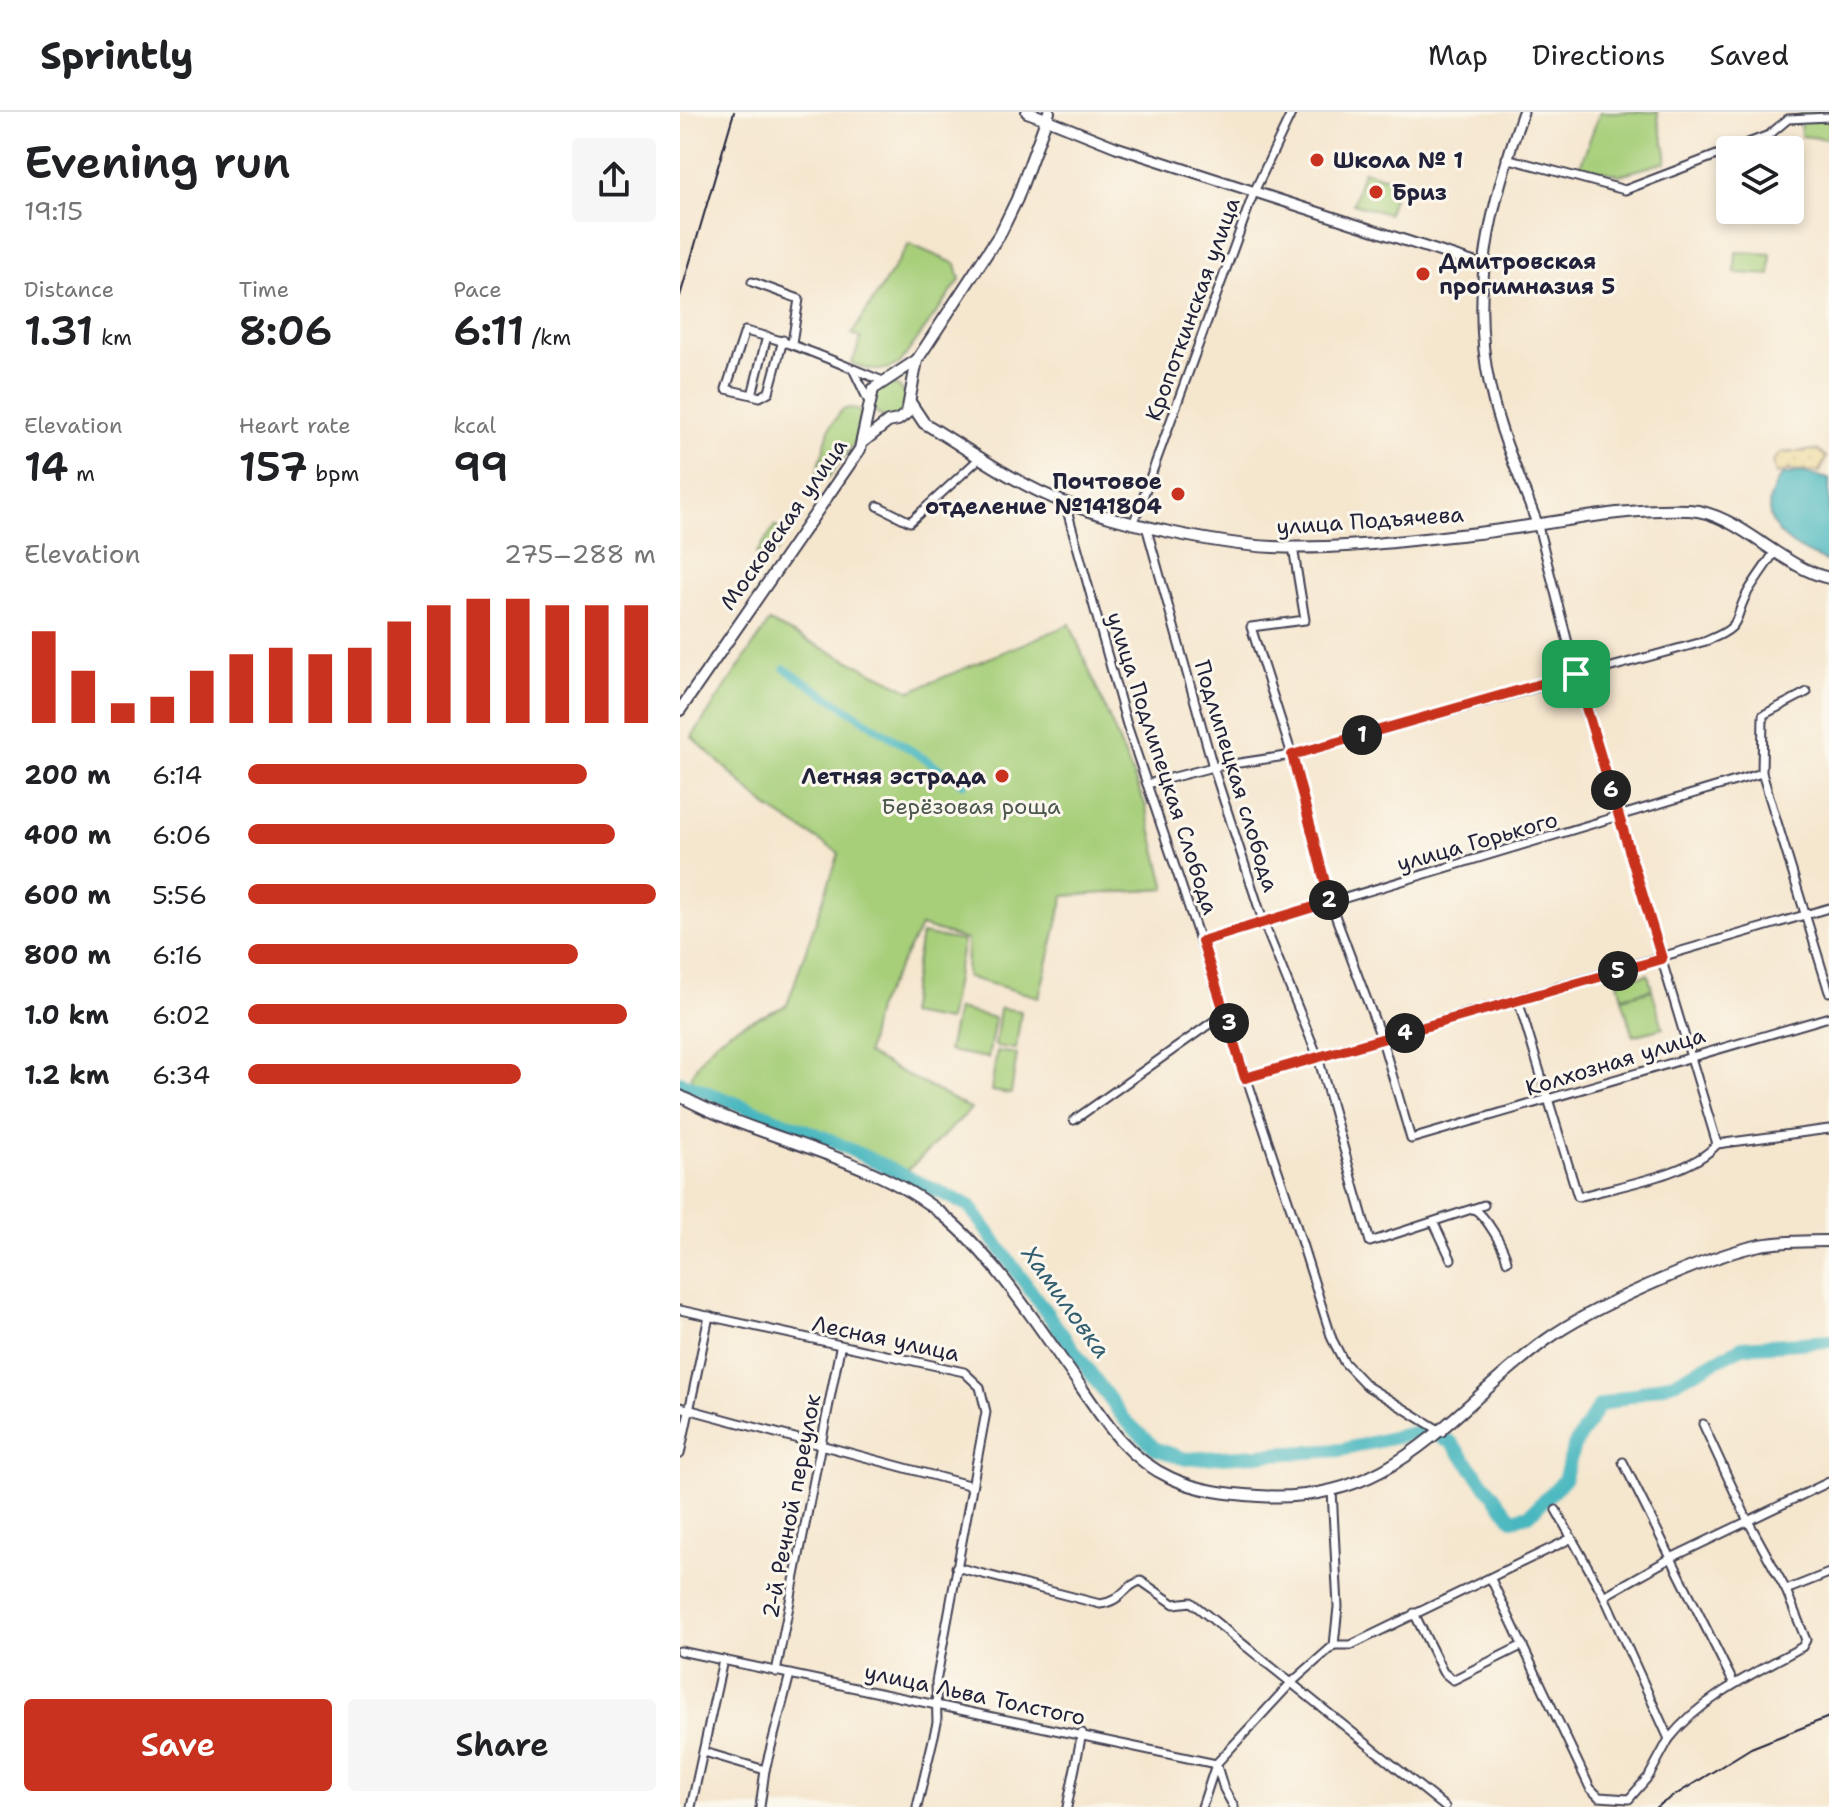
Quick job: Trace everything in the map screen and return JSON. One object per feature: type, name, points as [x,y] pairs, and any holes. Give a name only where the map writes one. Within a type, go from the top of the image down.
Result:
[{"type":"main road","points":[[1027,112],[1047,116]]},
{"type":"main road","name":"Московская улица","points":[[680,710],[864,441],[907,413],[917,360],[1001,232],[1017,199],[1047,116]]},
{"type":"main road","name":"Московская улица","points":[[864,441],[873,389],[917,360]]},
{"type":"main road","points":[[885,381],[903,385],[910,398]]},
{"type":"main road","name":"улица Подъячева","points":[[910,398],[922,421],[1065,503],[1211,539],[1293,547],[1385,543],[1538,526],[1636,511],[1692,510],[1720,519],[1810,574],[1829,578]]},
{"type":"main road","points":[[869,405],[876,418],[893,421]]},
{"type":"main road","name":"улица Подъячева","points":[[893,421],[922,421]]},
{"type":"main road","points":[[680,1096],[736,1125],[876,1176],[942,1214],[964,1234],[1010,1291],[1122,1444],[1157,1471],[1192,1485],[1242,1495],[1274,1497],[1332,1490],[1372,1476],[1442,1432],[1546,1340],[1607,1306],[1745,1249],[1781,1242],[1829,1241]]},
{"type":"street","name":"Кропоткинская улица","points":[[1140,523],[1254,192],[1292,112]]},
{"type":"street","points":[[1523,112],[1506,158],[1489,222],[1484,266],[1489,385],[1501,428],[1538,526],[1576,674],[1717,1144]]},
{"type":"street","points":[[1047,116],[1116,147],[1484,266]]},
{"type":"street","points":[[1506,158],[1625,190],[1769,135],[1788,119],[1829,117]]},
{"type":"street","points":[[752,282],[799,299],[787,342],[769,392],[760,397],[725,388],[743,331],[787,342],[885,381]]},
{"type":"street","points":[[752,395],[767,336]]},
{"type":"street","points":[[852,369],[869,405]]},
{"type":"street","points":[[878,506],[910,522],[981,457]]},
{"type":"street","name":"улица Подлипецкая Слобода","points":[[1065,503],[1147,784],[1202,941],[1332,1339],[1344,1362],[1359,1377],[1442,1432]]},
{"type":"street","name":"Подлипецкая слобода","points":[[1140,523],[1264,924],[1318,1057],[1370,1242],[1484,1205]]},
{"type":"street","points":[[1293,547],[1305,620],[1251,627],[1292,755],[1330,902],[1382,1040]]},
{"type":"street","points":[[1147,784],[1213,767],[1292,755],[1728,632],[1741,614],[1746,594],[1774,553]]},
{"type":"street","points":[[1807,692],[1763,715],[1762,773],[1829,992]]},
{"type":"street","name":"улица Горького","points":[[1202,941],[1762,773]]},
{"type":"street","points":[[1245,1078],[1829,908]]},
{"type":"street","points":[[1518,1000],[1578,1197],[1677,1169],[1709,1154],[1717,1144],[1829,1129]]},
{"type":"street","points":[[1074,1120],[1225,1013]]},
{"type":"street","name":"Колхозная улица","points":[[1382,1040],[1411,1139],[1829,1017]]},
{"type":"street","points":[[1474,1209],[1484,1215],[1491,1235],[1504,1245],[1507,1261]]},
{"type":"street","points":[[1434,1223],[1451,1259]]},
{"type":"street","name":"Лесная улица","points":[[680,1310],[972,1377],[986,1400],[936,1682],[937,1723],[917,1807]]},
{"type":"street","points":[[680,1454],[692,1410],[709,1316]]},
{"type":"street","name":"2-й Речной переулок","points":[[776,1672],[840,1348]]},
{"type":"street","points":[[680,1407],[972,1486]]},
{"type":"street","points":[[1491,1579],[1590,1788],[1599,1797],[1629,1799],[1649,1776],[1678,1727],[1734,1684],[1802,1647],[1806,1640],[1786,1590],[1747,1519],[1703,1424]]},
{"type":"street","points":[[1623,1462],[1734,1684]]},
{"type":"street","points":[[1604,1596],[1747,1519],[1829,1482]]},
{"type":"street","points":[[1332,1490],[1338,1607],[1334,1645]]},
{"type":"street","points":[[1556,1510],[1604,1596],[1669,1739]]},
{"type":"street","points":[[1202,1807],[1216,1764],[1291,1683],[1334,1645],[1351,1645],[1570,1539]]},
{"type":"street","points":[[956,1567],[1100,1604],[1115,1602],[1136,1581],[1141,1581],[1174,1604],[1191,1602],[1445,1807]]},
{"type":"street","points":[[1786,1590],[1829,1573]]},
{"type":"street","points":[[1414,1613],[1443,1672],[1453,1680],[1523,1645]]},
{"type":"street","name":"улица Льва Толстого","points":[[680,1651],[1082,1733],[1216,1764]]},
{"type":"street","points":[[691,1807],[723,1660]]},
{"type":"street","points":[[760,1807],[765,1770],[790,1674]]},
{"type":"street","points":[[1067,1807],[1082,1733]]},
{"type":"street","points":[[704,1752],[765,1770]]},
{"type":"street","points":[[1216,1764],[1234,1807]]},
{"type":"green space","points":[[1600,112],[1658,112],[1666,162],[1620,175],[1580,166]]},
{"type":"green space","points":[[1800,112],[1829,112],[1829,139],[1801,136]]},
{"type":"green space","name":"Бриз","points":[[1363,171],[1398,181],[1388,214],[1353,204]]},
{"type":"green space","points":[[909,244],[956,264],[960,280],[900,363],[882,370],[871,370],[852,363],[861,339],[852,334]]},
{"type":"green space","points":[[1736,252],[1771,254],[1770,275],[1735,273]]},
{"type":"green space","points":[[889,384],[901,389],[906,401],[901,413],[889,418],[877,413],[872,401],[877,389]]},
{"type":"green space","points":[[851,408],[862,412],[855,442],[828,478],[819,477],[817,473],[830,427],[842,410]]},
{"type":"green space","points":[[775,526],[780,530],[778,549],[769,561],[756,554]]},
{"type":"green space","name":"Берёзовая роща","points":[[769,622],[911,691],[1070,624],[1145,804],[1166,889],[1064,896],[1039,997],[966,977],[967,940],[921,926],[876,1009],[867,1054],[971,1109],[905,1173],[689,1081],[698,1063],[718,1040],[741,1025],[787,1005],[839,853],[767,807],[692,737]]},
{"type":"green space","points":[[921,934],[963,941],[948,1021],[908,1014]]},
{"type":"green space","points":[[1648,974],[1652,989],[1622,997],[1618,982]]},
{"type":"green space","points":[[1652,990],[1663,1028],[1633,1036],[1622,998]]},
{"type":"green space","points":[[1000,1008],[1021,1011],[1016,1049],[995,1046]]},
{"type":"green space","points":[[957,1009],[995,1018],[988,1058],[948,1051]]},
{"type":"green space","points":[[997,1051],[1017,1054],[1011,1094],[991,1091]]},
{"type":"sand","points":[[1818,450],[1826,457],[1820,472],[1791,470],[1776,474],[1773,461],[1781,453]]},
{"type":"water","points":[[1801,472],[1829,479],[1829,562],[1787,540],[1771,518],[1769,505],[1782,475]]},
{"type":"waterway","points":[[785,669],[964,784]]},
{"type":"waterway","name":"Хамиловка","points":[[680,1082],[828,1139],[969,1206],[1124,1419],[1156,1449],[1186,1459],[1341,1450],[1421,1431],[1429,1434]]},
{"type":"waterway","name":"Хамиловка","points":[[1443,1439],[1451,1442],[1512,1519],[1529,1515],[1564,1480],[1574,1446],[1599,1406],[1679,1380],[1742,1347],[1829,1341]]},
{"type":"railway","points":[[680,296],[734,112]]},
{"type":"railway","points":[[1656,1807],[1751,1748],[1829,1717]]},
{"type":"place","name":"Школа № 1","points":[[1317,160]]},
{"type":"place","name":"Бриз","points":[[1376,192]]},
{"type":"place","name":"Дмитровская прогимназия 5","points":[[1423,274]]},
{"type":"place","name":"Почтовое отделение №141804","points":[[1178,494]]},
{"type":"place","name":"Летняя эстрада","points":[[1002,776]]},
{"type":"route","points":[[1576,674],[1662,959],[1245,1078],[1202,941],[1330,902],[1292,755],[1576,674]]}]
